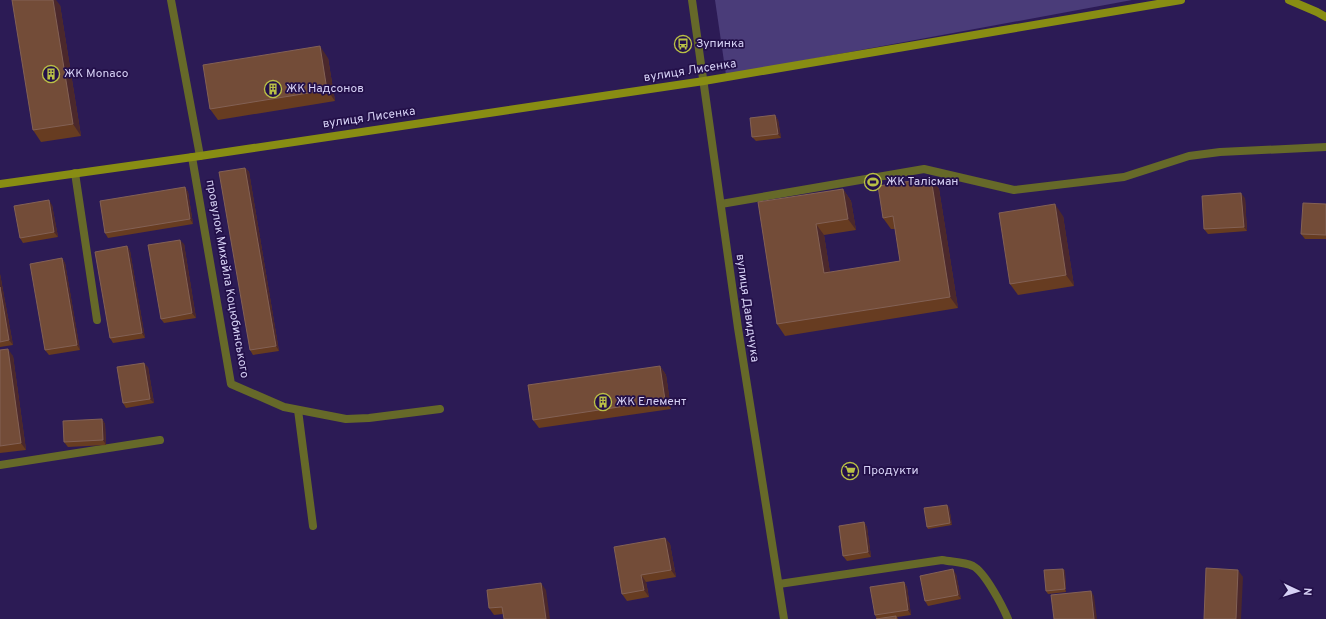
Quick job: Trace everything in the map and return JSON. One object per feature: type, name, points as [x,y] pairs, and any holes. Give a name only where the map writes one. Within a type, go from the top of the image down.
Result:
[{"type":"street","points":[[171,0],[196,156]]},
{"type":"street","name":"вулиця Давидчука","points":[[692,0],[738,328],[784,619]]},
{"type":"street","name":"вулиця Лисенка","points":[[0,184],[704,81],[1181,0]]},
{"type":"street","points":[[1289,0],[1310,8],[1326,18]]},
{"type":"street","points":[[721,204],[924,170],[1014,190],[1124,177],[1189,156],[1220,152],[1326,147]]},
{"type":"street","name":"провулок Михайла Коцюбинського","points":[[196,156],[231,384],[284,407],[346,419],[369,418],[440,409]]},
{"type":"street","points":[[75,173],[97,320]]},
{"type":"street","points":[[298,410],[313,526]]},
{"type":"street","points":[[0,465],[160,440]]},
{"type":"street","points":[[779,584],[942,560],[964,563],[975,566],[983,576],[1001,603],[1008,619]]},
{"type":"shaded area","points":[[715,0],[1132,0],[726,75]]},
{"type":"building","name":"ЖК Monaco","points":[[12,0],[53,0],[73,124],[33,130]]},
{"type":"building","name":"ЖК Надсонов","points":[[320,46],[327,90],[210,109],[203,65]]},
{"type":"building","points":[[775,115],[778,134],[752,137],[750,118]]},
{"type":"building","points":[[245,168],[276,346],[250,350],[219,172]]},
{"type":"building","points":[[931,178],[950,297],[777,324],[758,202],[843,189],[848,219],[816,224],[824,273],[900,261],[893,216],[883,218],[878,186]]},
{"type":"building","points":[[185,187],[190,219],[105,233],[100,201]]},
{"type":"building","points":[[1241,193],[1244,227],[1204,229],[1202,196]]},
{"type":"building","points":[[49,200],[54,232],[20,238],[14,206]]},
{"type":"building","points":[[1303,203],[1326,204],[1326,235],[1301,234]]},
{"type":"building","points":[[1055,204],[1066,275],[1010,284],[999,213]]},
{"type":"building","points":[[180,240],[192,313],[161,319],[148,245]]},
{"type":"building","points":[[127,246],[142,333],[110,338],[95,252]]},
{"type":"building","points":[[62,258],[77,345],[45,350],[30,264]]},
{"type":"building","points":[[0,287],[9,340],[0,342]]},
{"type":"building","points":[[8,349],[21,443],[0,446],[0,350]]},
{"type":"building","points":[[144,363],[150,399],[123,403],[117,367]]},
{"type":"building","name":"ЖК Елемент","points":[[660,366],[665,400],[533,420],[528,385]]},
{"type":"building","points":[[102,419],[103,440],[64,442],[63,421]]},
{"type":"building","points":[[947,505],[950,523],[927,527],[924,508]]},
{"type":"building","points":[[864,522],[868,552],[843,556],[839,526]]},
{"type":"building","points":[[665,538],[671,570],[641,575],[644,590],[622,594],[614,547]]},
{"type":"building","points":[[1206,568],[1238,570],[1236,619],[1204,619]]},
{"type":"building","points":[[953,569],[958,595],[925,601],[920,576]]},
{"type":"building","points":[[1063,569],[1065,589],[1046,591],[1044,570]]},
{"type":"building","points":[[904,582],[908,610],[875,615],[870,587]]},
{"type":"building","points":[[541,583],[546,619],[504,619],[502,607],[489,608],[487,590]]},
{"type":"building","points":[[1091,591],[1094,619],[1054,619],[1051,595]]},
{"type":"building","points":[[896,616],[896,619],[876,619]]},
{"type":"place","name":"Зупинка","points":[[683,44]]},
{"type":"place","name":"ЖК Monaco","points":[[51,74]]},
{"type":"place","name":"ЖК Надсонов","points":[[273,89]]},
{"type":"place","name":"ЖК Талiсман","points":[[873,182]]},
{"type":"place","name":"ЖК Елемент","points":[[603,402]]},
{"type":"place","name":"Продукти","points":[[850,471]]}]
